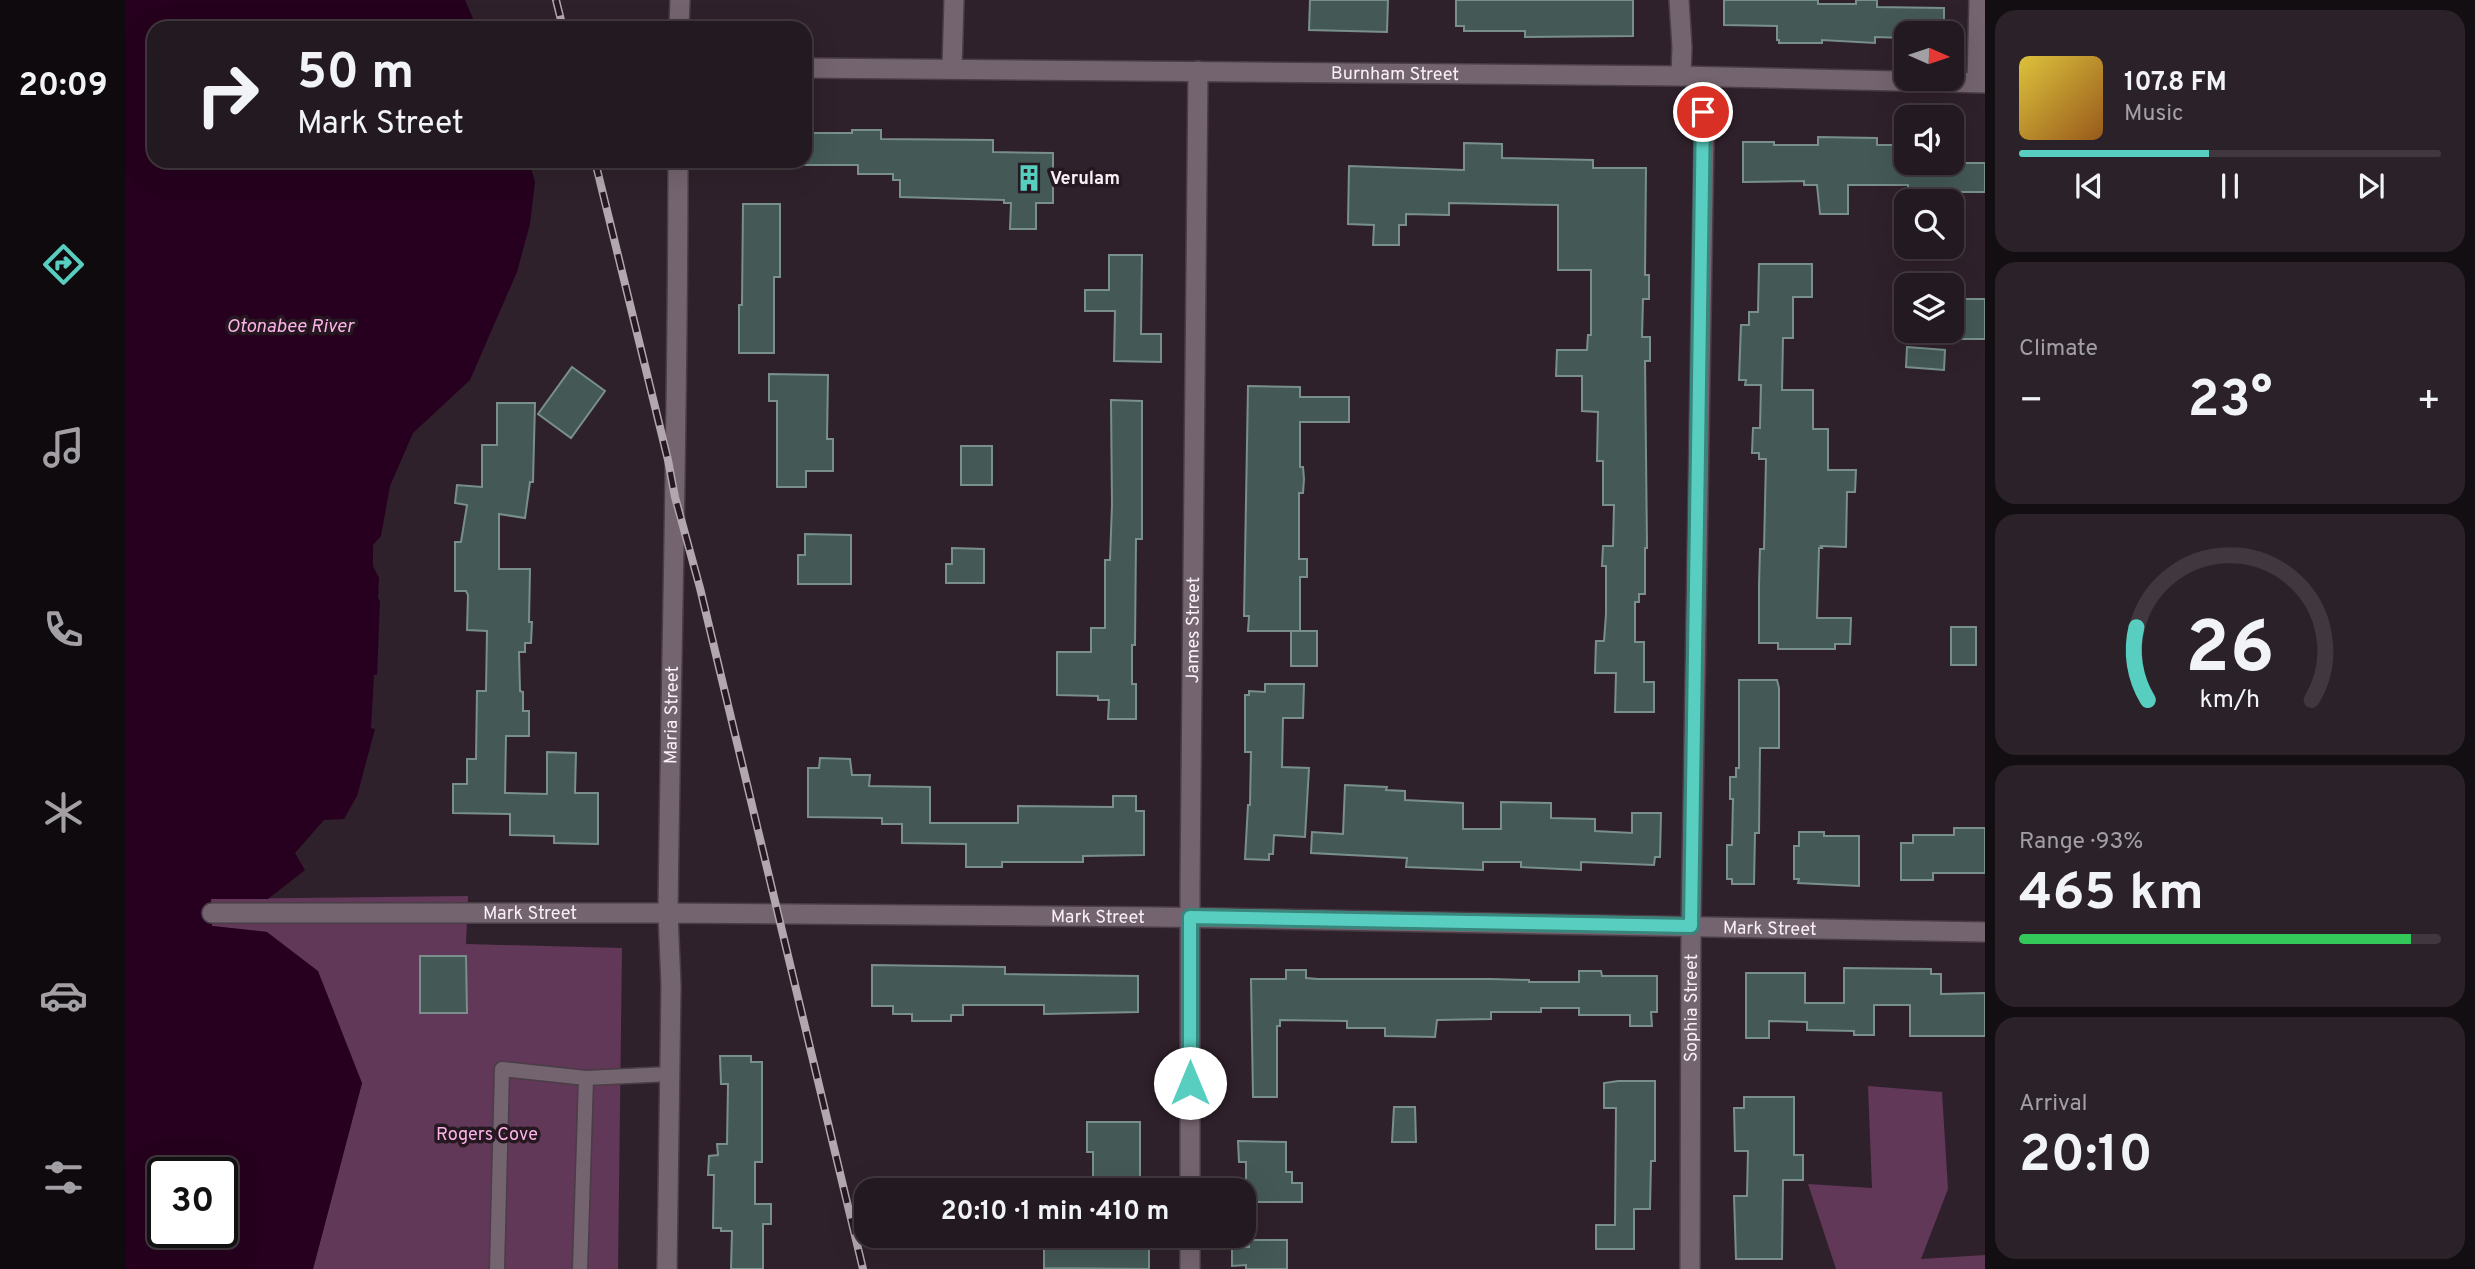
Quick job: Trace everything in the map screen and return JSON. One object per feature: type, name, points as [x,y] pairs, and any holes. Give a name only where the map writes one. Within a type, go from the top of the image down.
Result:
[{"type":"street","points":[[679,21],[680,0]]},
{"type":"street","points":[[952,69],[954,0]]},
{"type":"street","points":[[1679,0],[1681,76]]},
{"type":"street","points":[[1979,0],[1981,82]]},
{"type":"street","name":"Burnham Street","points":[[812,68],[1681,76],[1981,82]]},
{"type":"street","name":"James Street","points":[[1190,1178],[1198,71]]},
{"type":"street","name":"Sophia Street","points":[[1690,1269],[1691,926],[1704,77]]},
{"type":"street","name":"Maria Street","points":[[667,1269],[671,986],[668,913],[676,531],[678,168]]},
{"type":"street","name":"Mark Street","points":[[212,913],[1190,917],[1985,932]]},
{"type":"street","points":[[1190,1248],[1190,1269]]},
{"type":"lane","points":[[497,1269],[502,1069],[586,1078],[670,1074]]},
{"type":"lane","points":[[580,1269],[586,1078]]},
{"type":"green space","name":"Rogers Cove","points":[[468,896],[466,944],[622,948],[618,1269],[313,1269],[362,1083],[267,932],[212,926],[211,899]]},
{"type":"green space","points":[[1868,1086],[1942,1092],[1948,1189],[1921,1259],[1985,1255],[1985,1269],[1836,1269],[1808,1184],[1872,1188]]},
{"type":"water","name":"Otonabee River","points":[[126,0],[465,0],[474,21],[147,21],[147,168],[531,168],[535,182],[530,224],[517,272],[470,380],[413,433],[390,486],[381,536],[373,545],[373,566],[379,578],[380,601],[377,675],[374,675],[371,728],[375,729],[357,796],[344,819],[324,820],[295,853],[305,870],[268,899],[211,899],[212,926],[267,932],[318,971],[362,1083],[313,1269],[126,1269]]},
{"type":"building","points":[[1310,0],[1388,0],[1387,32],[1309,30]]},
{"type":"building","points":[[1456,0],[1633,0],[1633,36],[1525,37],[1525,31],[1464,31],[1464,26],[1456,26]]},
{"type":"building","points":[[1724,0],[1818,0],[1818,4],[1856,4],[1856,0],[1877,0],[1877,7],[1944,8],[1944,21],[1894,21],[1894,38],[1875,37],[1875,43],[1822,40],[1822,43],[1779,43],[1777,26],[1724,25]]},
{"type":"building","points":[[852,130],[881,130],[881,139],[993,140],[993,152],[1053,153],[1053,203],[1036,203],[1036,229],[1010,229],[1011,203],[1004,203],[1004,200],[900,197],[900,180],[893,180],[893,174],[858,174],[858,165],[812,165],[812,133],[852,133]]},
{"type":"building","points":[[1818,137],[1877,138],[1877,145],[1894,145],[1894,175],[1964,175],[1964,163],[1985,163],[1985,192],[1964,192],[1964,189],[1908,189],[1908,185],[1848,185],[1848,214],[1820,214],[1817,185],[1804,185],[1804,181],[1743,182],[1743,142],[1818,145]]},
{"type":"building","points":[[1464,143],[1502,144],[1502,158],[1593,160],[1593,168],[1646,168],[1645,275],[1649,275],[1649,299],[1643,299],[1642,337],[1650,337],[1650,361],[1645,361],[1647,548],[1645,594],[1639,594],[1639,602],[1635,602],[1635,642],[1644,642],[1644,682],[1654,682],[1654,712],[1615,712],[1616,673],[1595,673],[1596,641],[1604,641],[1606,614],[1606,566],[1602,566],[1603,546],[1613,546],[1614,505],[1603,505],[1603,461],[1597,461],[1598,412],[1582,411],[1582,376],[1556,376],[1557,350],[1587,350],[1588,335],[1591,335],[1591,270],[1558,270],[1558,205],[1449,203],[1449,215],[1406,214],[1406,225],[1399,225],[1399,245],[1373,245],[1374,225],[1348,224],[1349,166],[1464,170]]},
{"type":"building","points":[[743,204],[780,204],[780,277],[774,277],[774,353],[739,353]]},
{"type":"building","points":[[1109,255],[1142,255],[1141,334],[1161,334],[1161,362],[1114,361],[1115,311],[1085,311],[1085,290],[1109,290]]},
{"type":"building","points":[[1759,264],[1812,264],[1812,297],[1793,297],[1793,338],[1783,338],[1782,390],[1813,390],[1813,429],[1828,429],[1828,470],[1856,470],[1855,492],[1847,492],[1846,547],[1819,548],[1817,618],[1851,618],[1850,644],[1835,644],[1835,649],[1778,649],[1778,643],[1759,643],[1760,549],[1764,549],[1766,459],[1759,459],[1759,453],[1752,453],[1753,428],[1760,428],[1761,385],[1745,385],[1746,380],[1739,380],[1741,325],[1749,325],[1749,312],[1758,312]]},
{"type":"building","points":[[1964,299],[1985,299],[1985,339],[1964,339]]},
{"type":"building","points":[[1907,347],[1945,350],[1944,370],[1906,367]]},
{"type":"building","points":[[572,367],[605,391],[571,438],[538,414]]},
{"type":"building","points":[[769,374],[828,375],[827,439],[833,439],[833,471],[806,471],[806,487],[777,487],[777,401],[769,401]]},
{"type":"building","points":[[1248,386],[1300,387],[1300,397],[1349,397],[1349,422],[1300,422],[1300,467],[1303,467],[1304,479],[1303,493],[1299,493],[1299,559],[1307,559],[1307,577],[1300,577],[1300,631],[1248,631],[1249,616],[1244,616]]},
{"type":"building","points":[[1111,400],[1142,401],[1142,539],[1136,539],[1135,645],[1132,645],[1132,684],[1136,684],[1136,719],[1108,719],[1109,700],[1098,700],[1098,696],[1057,695],[1057,652],[1091,652],[1091,628],[1105,628],[1105,560],[1110,560],[1112,505]]},
{"type":"building","points":[[497,403],[535,403],[533,482],[530,482],[525,518],[499,514],[499,569],[530,569],[529,622],[532,622],[531,643],[525,643],[525,652],[519,652],[520,691],[523,692],[523,711],[529,711],[529,736],[506,736],[505,793],[547,794],[547,752],[576,753],[575,793],[598,793],[598,844],[554,843],[554,836],[510,835],[510,814],[453,813],[453,784],[467,784],[467,759],[476,759],[477,691],[486,691],[487,631],[467,630],[468,595],[466,591],[455,591],[455,542],[461,542],[467,505],[455,503],[457,485],[482,487],[482,445],[497,445]]},
{"type":"building","points":[[961,446],[992,446],[992,485],[961,485]]},
{"type":"building","points":[[805,534],[851,535],[851,584],[798,584],[798,555],[805,555]]},
{"type":"building","points":[[952,548],[984,549],[984,583],[946,583],[946,564],[952,564]]},
{"type":"building","points":[[1951,627],[1976,627],[1976,665],[1951,665]]},
{"type":"building","points":[[1291,631],[1317,631],[1317,666],[1291,666]]},
{"type":"building","points":[[1739,680],[1777,680],[1779,688],[1779,748],[1760,748],[1759,833],[1755,833],[1754,884],[1732,884],[1732,879],[1727,879],[1727,845],[1732,845],[1733,799],[1730,799],[1730,777],[1736,777],[1736,768],[1739,768]]},
{"type":"building","points":[[1265,684],[1304,684],[1303,718],[1283,718],[1282,767],[1309,768],[1305,837],[1274,835],[1273,854],[1269,854],[1269,860],[1245,859],[1251,752],[1245,752],[1245,695],[1249,695],[1249,691],[1265,692]]},
{"type":"building","points":[[820,758],[850,759],[852,775],[870,775],[869,786],[930,787],[930,823],[1018,823],[1018,806],[1113,807],[1113,796],[1136,796],[1136,811],[1144,811],[1144,855],[1083,856],[1083,862],[1002,862],[1002,867],[966,867],[966,844],[902,843],[902,824],[882,824],[882,818],[808,817],[808,768],[819,768]]},
{"type":"building","points":[[1345,785],[1387,787],[1386,790],[1405,791],[1405,800],[1463,803],[1463,829],[1501,829],[1501,802],[1551,803],[1551,818],[1595,819],[1595,831],[1632,833],[1632,813],[1661,813],[1660,857],[1655,857],[1654,865],[1581,862],[1581,870],[1521,867],[1521,862],[1483,862],[1483,870],[1406,867],[1407,858],[1311,853],[1312,832],[1343,834]]},
{"type":"building","points":[[1954,828],[1985,828],[1985,873],[1933,873],[1933,880],[1901,880],[1901,843],[1913,843],[1913,835],[1954,835]]},
{"type":"building","points":[[1799,832],[1824,832],[1824,836],[1859,836],[1859,886],[1798,883],[1799,879],[1794,879],[1794,846],[1799,846]]},
{"type":"building","points":[[420,956],[466,956],[467,1013],[420,1013]]},
{"type":"building","points":[[872,965],[1005,967],[1005,974],[1138,976],[1138,1012],[1044,1014],[1044,1005],[963,1005],[963,1015],[951,1015],[951,1021],[912,1021],[912,1014],[893,1014],[893,1006],[872,1006]]},
{"type":"building","points":[[1844,968],[1931,969],[1931,974],[1941,974],[1941,994],[1985,993],[1985,1036],[1910,1036],[1910,1005],[1874,1005],[1874,1035],[1854,1035],[1854,1031],[1807,1030],[1807,1022],[1769,1021],[1769,1038],[1746,1038],[1746,973],[1805,973],[1805,1003],[1844,1003]]},
{"type":"building","points":[[1286,970],[1306,970],[1306,978],[1318,979],[1579,982],[1579,971],[1601,971],[1602,976],[1657,976],[1657,1012],[1651,1012],[1652,1026],[1630,1026],[1630,1015],[1579,1015],[1579,1008],[1541,1008],[1541,1012],[1491,1012],[1491,1019],[1437,1020],[1435,1037],[1385,1036],[1385,1028],[1347,1028],[1347,1021],[1280,1020],[1280,1026],[1277,1026],[1277,1097],[1253,1097],[1251,979],[1286,979]]},
{"type":"building","points":[[720,1056],[751,1056],[751,1062],[762,1062],[762,1162],[755,1162],[755,1204],[771,1204],[771,1224],[763,1224],[763,1269],[731,1269],[732,1231],[713,1228],[714,1175],[708,1175],[709,1156],[718,1155],[717,1144],[727,1144],[728,1084],[721,1084]]},
{"type":"building","points":[[1655,1081],[1655,1161],[1651,1161],[1650,1209],[1634,1209],[1634,1249],[1596,1249],[1596,1225],[1615,1225],[1616,1108],[1604,1108],[1604,1083]]},
{"type":"building","points":[[1744,1097],[1794,1097],[1794,1155],[1803,1155],[1803,1180],[1783,1180],[1782,1259],[1736,1259],[1734,1196],[1747,1196],[1748,1151],[1735,1151],[1734,1108],[1744,1108]]},
{"type":"building","points":[[1394,1107],[1415,1107],[1416,1142],[1392,1142]]},
{"type":"building","points":[[1087,1122],[1140,1122],[1140,1178],[1093,1178],[1093,1152],[1087,1152]]},
{"type":"building","points":[[1238,1141],[1286,1142],[1286,1172],[1292,1172],[1292,1183],[1302,1183],[1302,1202],[1256,1202],[1256,1178],[1246,1178],[1246,1162],[1239,1162]]},
{"type":"building","points":[[1256,1240],[1287,1240],[1287,1269],[1246,1269],[1246,1265],[1232,1266],[1232,1248],[1256,1248]]},
{"type":"building","points":[[1044,1248],[1149,1248],[1149,1269],[1044,1268]]},
{"type":"railway","points":[[556,0],[561,21]]},
{"type":"railway","points":[[597,168],[863,1269]]},
{"type":"place","name":"Verulam","points":[[1029,178]]},
{"type":"route","points":[[1190,1083],[1190,917],[1691,926],[1703,112]]}]
